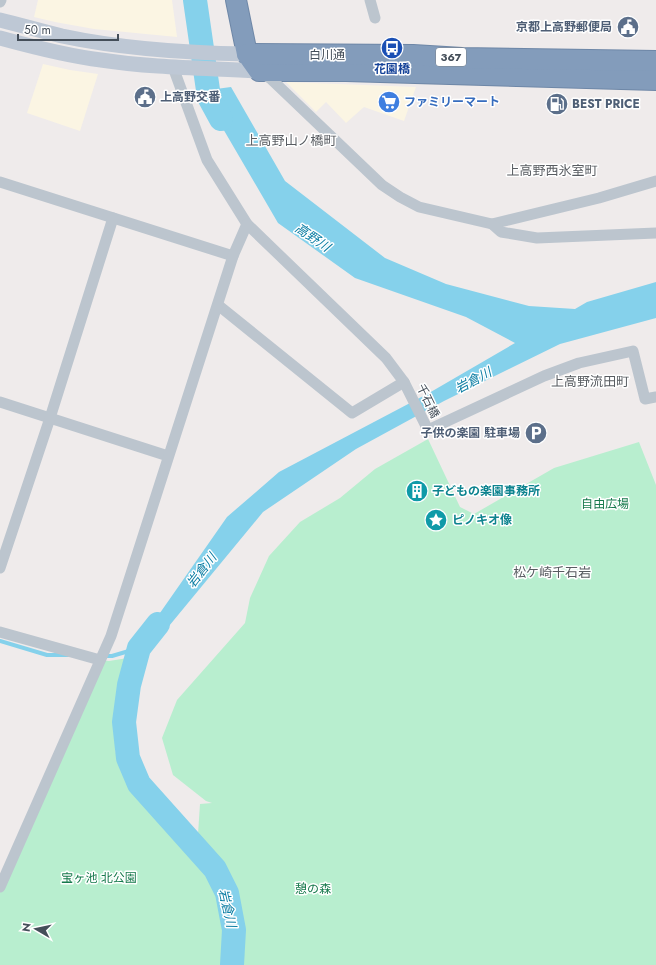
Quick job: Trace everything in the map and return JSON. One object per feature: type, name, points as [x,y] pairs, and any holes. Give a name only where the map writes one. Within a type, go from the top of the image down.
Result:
[{"type":"highway","points":[[236,0],[246,62]]},
{"type":"highway","name":"白川通","points":[[246,62],[414,55],[462,58],[656,61]]},
{"type":"highway","name":"白川通","points":[[246,62],[346,71],[656,80]]},
{"type":"main road","name":"白川通","points":[[0,20],[63,36],[246,62]]},
{"type":"main road","name":"白川通","points":[[0,38],[26,46],[101,60],[189,68],[246,62]]},
{"type":"street","points":[[370,0],[375,18]]},
{"type":"street","points":[[246,62],[271,79],[382,185],[419,207],[492,224],[600,198],[656,181]]},
{"type":"street","name":"千石橋","points":[[173,67],[207,160],[247,224],[386,358],[404,382],[428,430],[544,376],[579,363],[633,351],[645,399],[656,397]]},
{"type":"street","points":[[0,182],[233,256]]},
{"type":"street","points":[[0,568],[50,418],[113,218]]},
{"type":"street","points":[[0,887],[111,636],[233,256],[247,224]]},
{"type":"street","points":[[492,224],[500,232],[537,238],[656,233]]},
{"type":"street","points":[[218,305],[352,413],[404,382]]},
{"type":"street","points":[[0,402],[168,456]]},
{"type":"street","points":[[0,632],[100,660]]},
{"type":"shaded area","points":[[38,0],[172,0],[177,37],[94,29],[34,17]]},
{"type":"shaded area","points":[[43,64],[98,74],[80,131],[27,113]]},
{"type":"shaded area","points":[[286,82],[416,87],[404,121],[364,107],[346,123],[326,102],[316,112]]},
{"type":"green space","points":[[428,439],[460,507],[474,514],[554,468],[639,442],[656,485],[656,965],[239,965],[243,948],[243,930],[235,895],[219,862],[198,834],[200,804],[212,803],[206,801],[173,775],[162,738],[177,700],[245,623],[250,598],[269,556],[300,522],[340,498],[375,469]]},
{"type":"green space","name":"宝ヶ池 北公園","points":[[134,657],[121,683],[115,750],[121,771],[141,799],[174,826],[217,876],[219,894],[226,907],[230,965],[0,965],[0,887],[100,660],[109,661]]},
{"type":"water","points":[[231,87],[285,181],[385,258],[446,284],[529,306],[575,309],[587,302],[656,282],[656,318],[560,344],[444,401],[356,449],[263,512],[155,643],[132,653],[227,517],[279,472],[429,393],[515,343],[466,317],[355,278],[278,223],[201,91]]},
{"type":"waterway","name":"高野川","points":[[195,0],[209,97],[221,119]]},
{"type":"waterway","name":"岩倉川","points":[[158,624],[139,648],[129,685],[124,722],[128,758],[139,784],[215,869],[227,893],[234,930],[232,965]]},
{"type":"waterway","points":[[0,641],[47,655],[68,655]]},
{"type":"waterway","points":[[103,656],[112,656],[139,648]]},
{"type":"place","name":"京都上高野郵便局","points":[[628,27]]},
{"type":"place","name":"花園橋","points":[[392,48]]},
{"type":"place","name":"上高野交番","points":[[145,97]]},
{"type":"place","name":"ファミリーマート","points":[[389,102]]},
{"type":"place","name":"BEST PRICE","points":[[557,104]]},
{"type":"place","name":"子供の楽園 駐車場","points":[[536,433]]},
{"type":"place","name":"子どもの楽園事務所","points":[[417,491]]},
{"type":"place","name":"ピノキオ像","points":[[436,520]]},
{"type":"district","name":"上高野山ノ橋町","points":[[291,140]]},
{"type":"district","name":"上高野西氷室町","points":[[552,170]]},
{"type":"district","name":"上高野流田町","points":[[590,381]]},
{"type":"district","name":"松ケ崎千石岩","points":[[552,572]]},
{"type":"park label","name":"自由広場","points":[[605,504]]},
{"type":"park label","name":"憩の森","points":[[313,889]]}]
